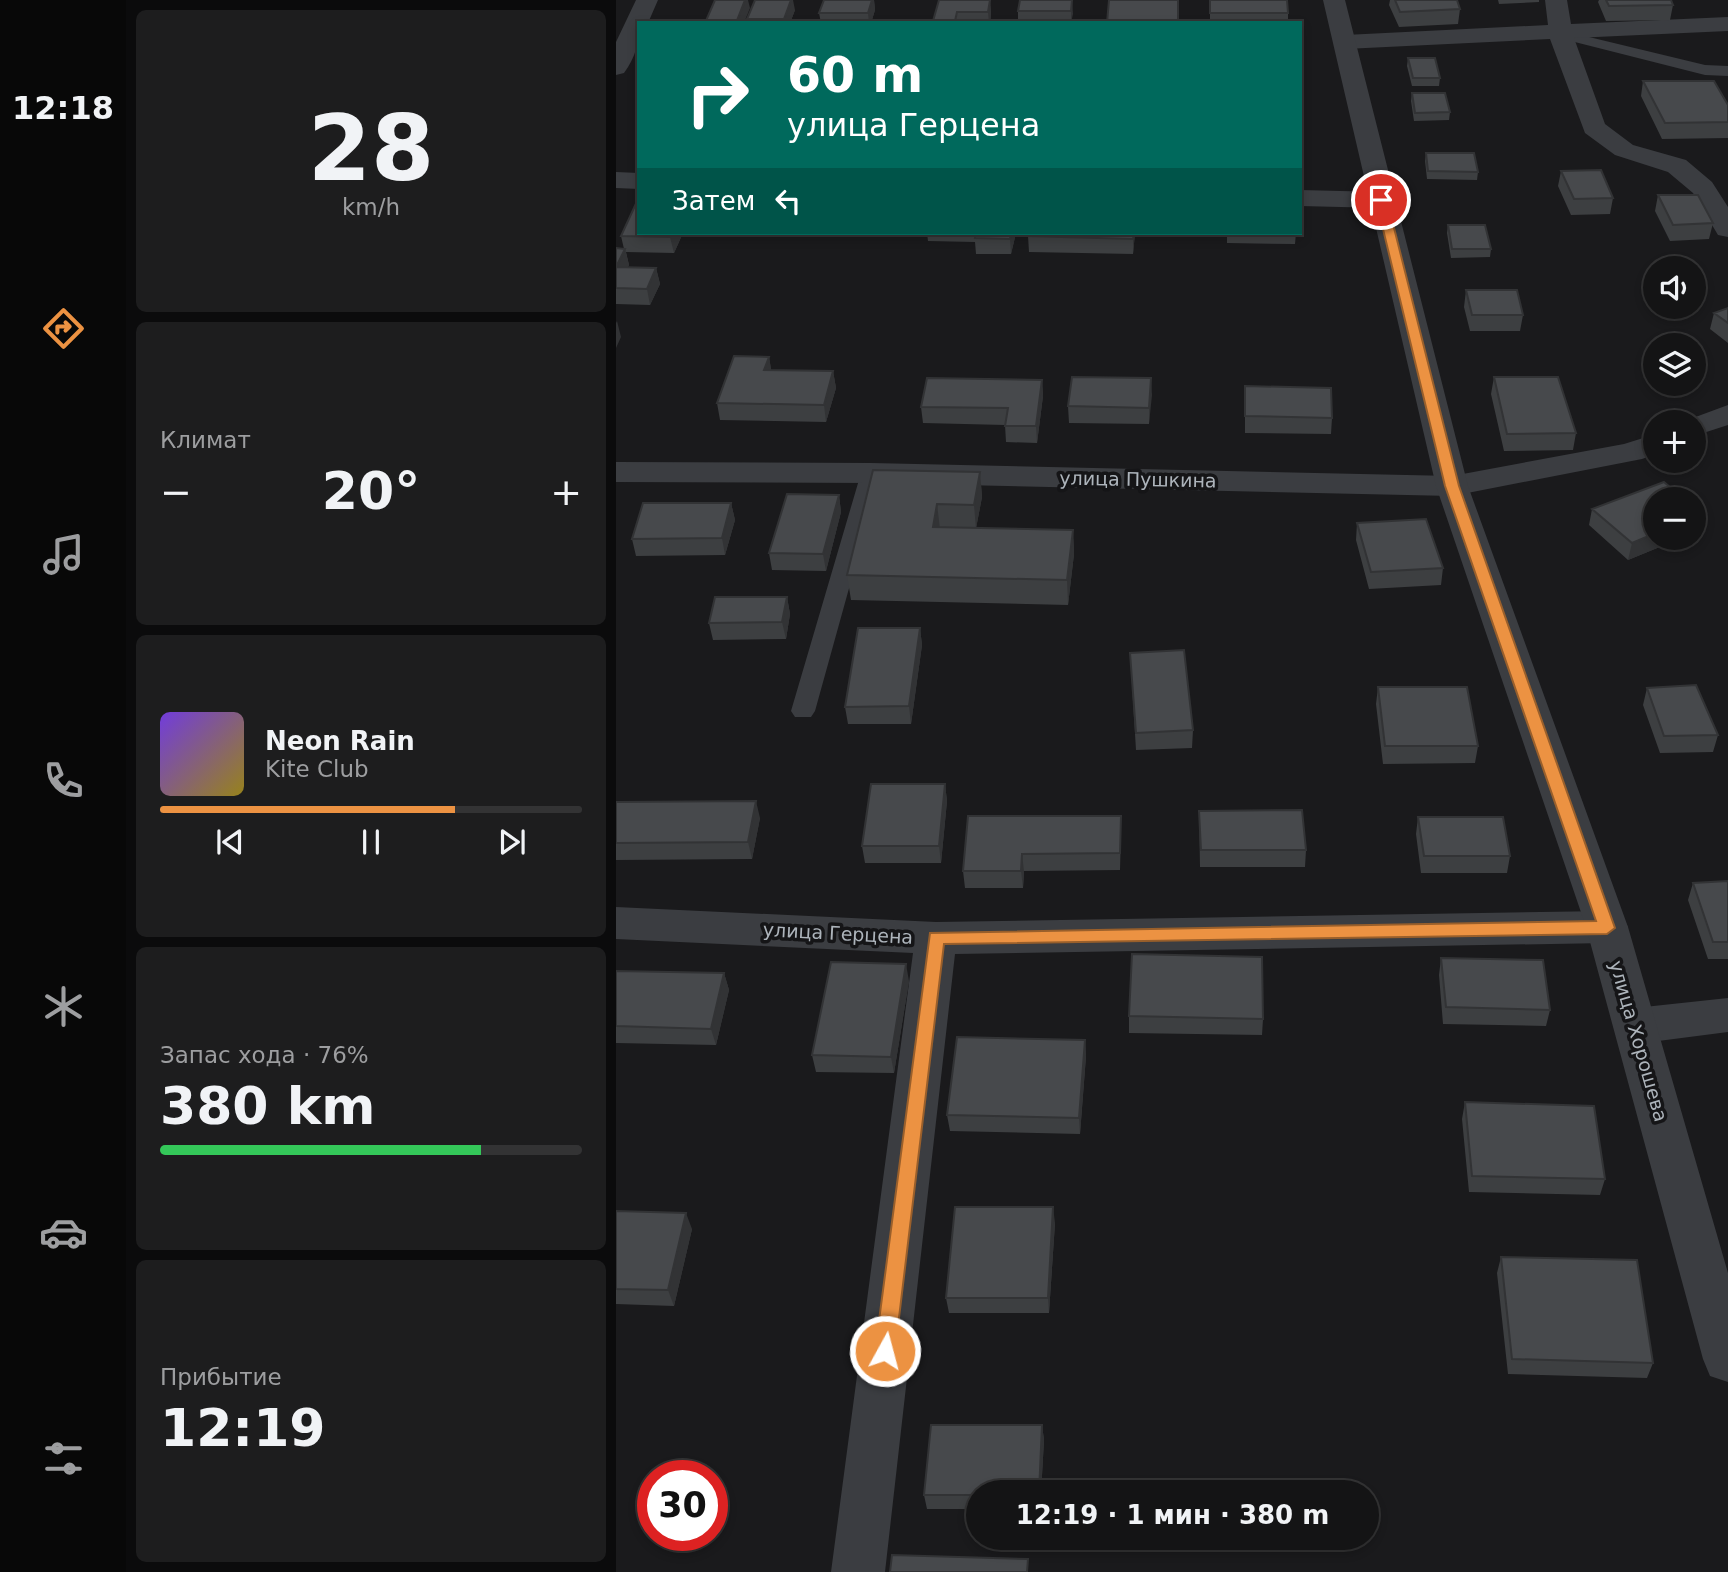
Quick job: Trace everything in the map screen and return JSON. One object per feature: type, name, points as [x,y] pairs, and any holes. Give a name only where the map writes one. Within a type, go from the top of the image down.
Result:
[{"type":"street","points":[[637,21],[647,0]]},
{"type":"street","name":"улица Хорошева","points":[[1334,0],[1452,486],[1607,928],[1728,1359]]},
{"type":"street","points":[[1556,0],[1560,34],[1594,128],[1624,149],[1677,166],[1703,188],[1728,229]]},
{"type":"street","points":[[616,68],[637,22]]},
{"type":"street","points":[[1345,42],[1560,34],[1728,24]]},
{"type":"street","points":[[616,180],[637,181]]},
{"type":"street","points":[[1302,198],[1381,200]]},
{"type":"street","points":[[1706,422],[1728,414]]},
{"type":"street","name":"улица Пушкина","points":[[616,472],[871,473],[1452,486],[1643,448]]},
{"type":"street","name":"улица Герцена","points":[[616,923],[936,938],[1607,928]]},
{"type":"street","points":[[858,1572],[936,938]]},
{"type":"street","points":[[1635,1026],[1728,1015]]},
{"type":"lane","points":[[1560,34],[1705,70],[1728,71]]},
{"type":"lane","points":[[803,711],[871,473]]},
{"type":"building","points":[[715,0],[745,0],[737,21],[706,21]]},
{"type":"building","points":[[755,0],[791,0],[784,19],[747,19]]},
{"type":"building","points":[[824,0],[872,0],[868,13],[819,13]]},
{"type":"building","points":[[939,0],[990,0],[988,12],[957,12],[955,21],[933,21]]},
{"type":"building","points":[[1020,0],[1072,0],[1071,11],[1018,11]]},
{"type":"building","points":[[1109,0],[1178,0],[1178,20],[1107,21]]},
{"type":"building","points":[[1210,0],[1287,0],[1288,13],[1210,13]]},
{"type":"building","points":[[1395,0],[1457,0],[1460,9],[1400,12]]},
{"type":"building","points":[[1606,0],[1671,0],[1673,5],[1609,6]]},
{"type":"building","points":[[1408,58],[1435,58],[1440,78],[1413,78]]},
{"type":"building","points":[[1643,81],[1714,81],[1728,105],[1728,122],[1665,123]]},
{"type":"building","points":[[1412,93],[1445,93],[1450,112],[1415,113]]},
{"type":"building","points":[[1426,153],[1474,153],[1478,172],[1428,171]]},
{"type":"building","points":[[1601,170],[1613,198],[1574,199],[1561,171]]},
{"type":"building","points":[[1658,195],[1698,195],[1713,223],[1673,225]]},
{"type":"building","points":[[637,201],[637,235],[671,235],[670,237],[621,236]]},
{"type":"building","points":[[1448,225],[1485,225],[1491,249],[1452,249]]},
{"type":"building","points":[[976,235],[1011,235],[1010,239],[975,238]]},
{"type":"building","points":[[1028,235],[1134,235],[1133,239]]},
{"type":"building","points":[[616,248],[625,249],[616,267]]},
{"type":"building","points":[[616,267],[656,268],[647,289],[616,288]]},
{"type":"building","points":[[1466,290],[1517,290],[1523,315],[1472,315]]},
{"type":"building","points":[[1728,308],[1728,323],[1714,313]]},
{"type":"building","points":[[734,356],[769,357],[764,370],[833,371],[824,405],[717,403]]},
{"type":"building","points":[[1072,377],[1151,378],[1149,408],[1068,406]]},
{"type":"building","points":[[1494,377],[1558,377],[1576,433],[1507,434]]},
{"type":"building","points":[[927,378],[1042,380],[1036,426],[1005,426],[1008,408],[921,407]]},
{"type":"building","points":[[1245,386],[1331,388],[1332,418],[1245,416]]},
{"type":"building","points":[[873,470],[980,472],[974,505],[937,504],[933,527],[1073,530],[1067,580],[847,575]]},
{"type":"building","points":[[1664,482],[1670,487],[1651,487]]},
{"type":"building","points":[[1643,490],[1643,538],[1632,543],[1592,509]]},
{"type":"building","points":[[787,494],[839,495],[823,554],[769,553]]},
{"type":"building","points":[[643,503],[731,503],[722,538],[632,539]]},
{"type":"building","points":[[1426,519],[1443,568],[1371,572],[1357,523]]},
{"type":"building","points":[[715,597],[787,597],[782,622],[709,623]]},
{"type":"building","points":[[858,628],[920,628],[909,706],[845,707]]},
{"type":"building","points":[[1184,650],[1193,730],[1136,733],[1130,653]]},
{"type":"building","points":[[1696,685],[1718,735],[1664,736],[1647,688]]},
{"type":"building","points":[[1378,687],[1467,687],[1478,746],[1385,746]]},
{"type":"building","points":[[871,784],[945,784],[939,846],[862,846]]},
{"type":"building","points":[[756,801],[748,842],[616,843],[616,802]]},
{"type":"building","points":[[1302,810],[1306,850],[1201,850],[1199,811]]},
{"type":"building","points":[[968,816],[1121,816],[1120,853],[1022,854],[1021,871],[963,871]]},
{"type":"building","points":[[1418,817],[1503,817],[1510,856],[1424,856]]},
{"type":"building","points":[[1728,881],[1728,942],[1713,942],[1693,883]]},
{"type":"building","points":[[1132,954],[1262,957],[1263,1019],[1129,1016]]},
{"type":"building","points":[[1441,958],[1543,960],[1550,1010],[1446,1007]]},
{"type":"building","points":[[831,962],[906,964],[891,1057],[812,1055]]},
{"type":"building","points":[[616,971],[724,973],[711,1029],[616,1026]]},
{"type":"building","points":[[957,1037],[1085,1040],[1079,1118],[947,1115]]},
{"type":"building","points":[[1465,1102],[1594,1106],[1605,1179],[1472,1176]]},
{"type":"building","points":[[955,1207],[1053,1207],[1048,1298],[946,1298]]},
{"type":"building","points":[[616,1211],[686,1213],[668,1290],[616,1289]]},
{"type":"building","points":[[1501,1257],[1637,1260],[1653,1363],[1512,1359]]},
{"type":"building","points":[[931,1425],[1042,1425],[1040,1480],[966,1480],[966,1495],[924,1495]]},
{"type":"building","points":[[892,1555],[1028,1559],[1027,1572],[890,1572]]},
{"type":"route","points":[[885,1351],[936,938],[1607,928],[1452,486],[1381,200]]}]
